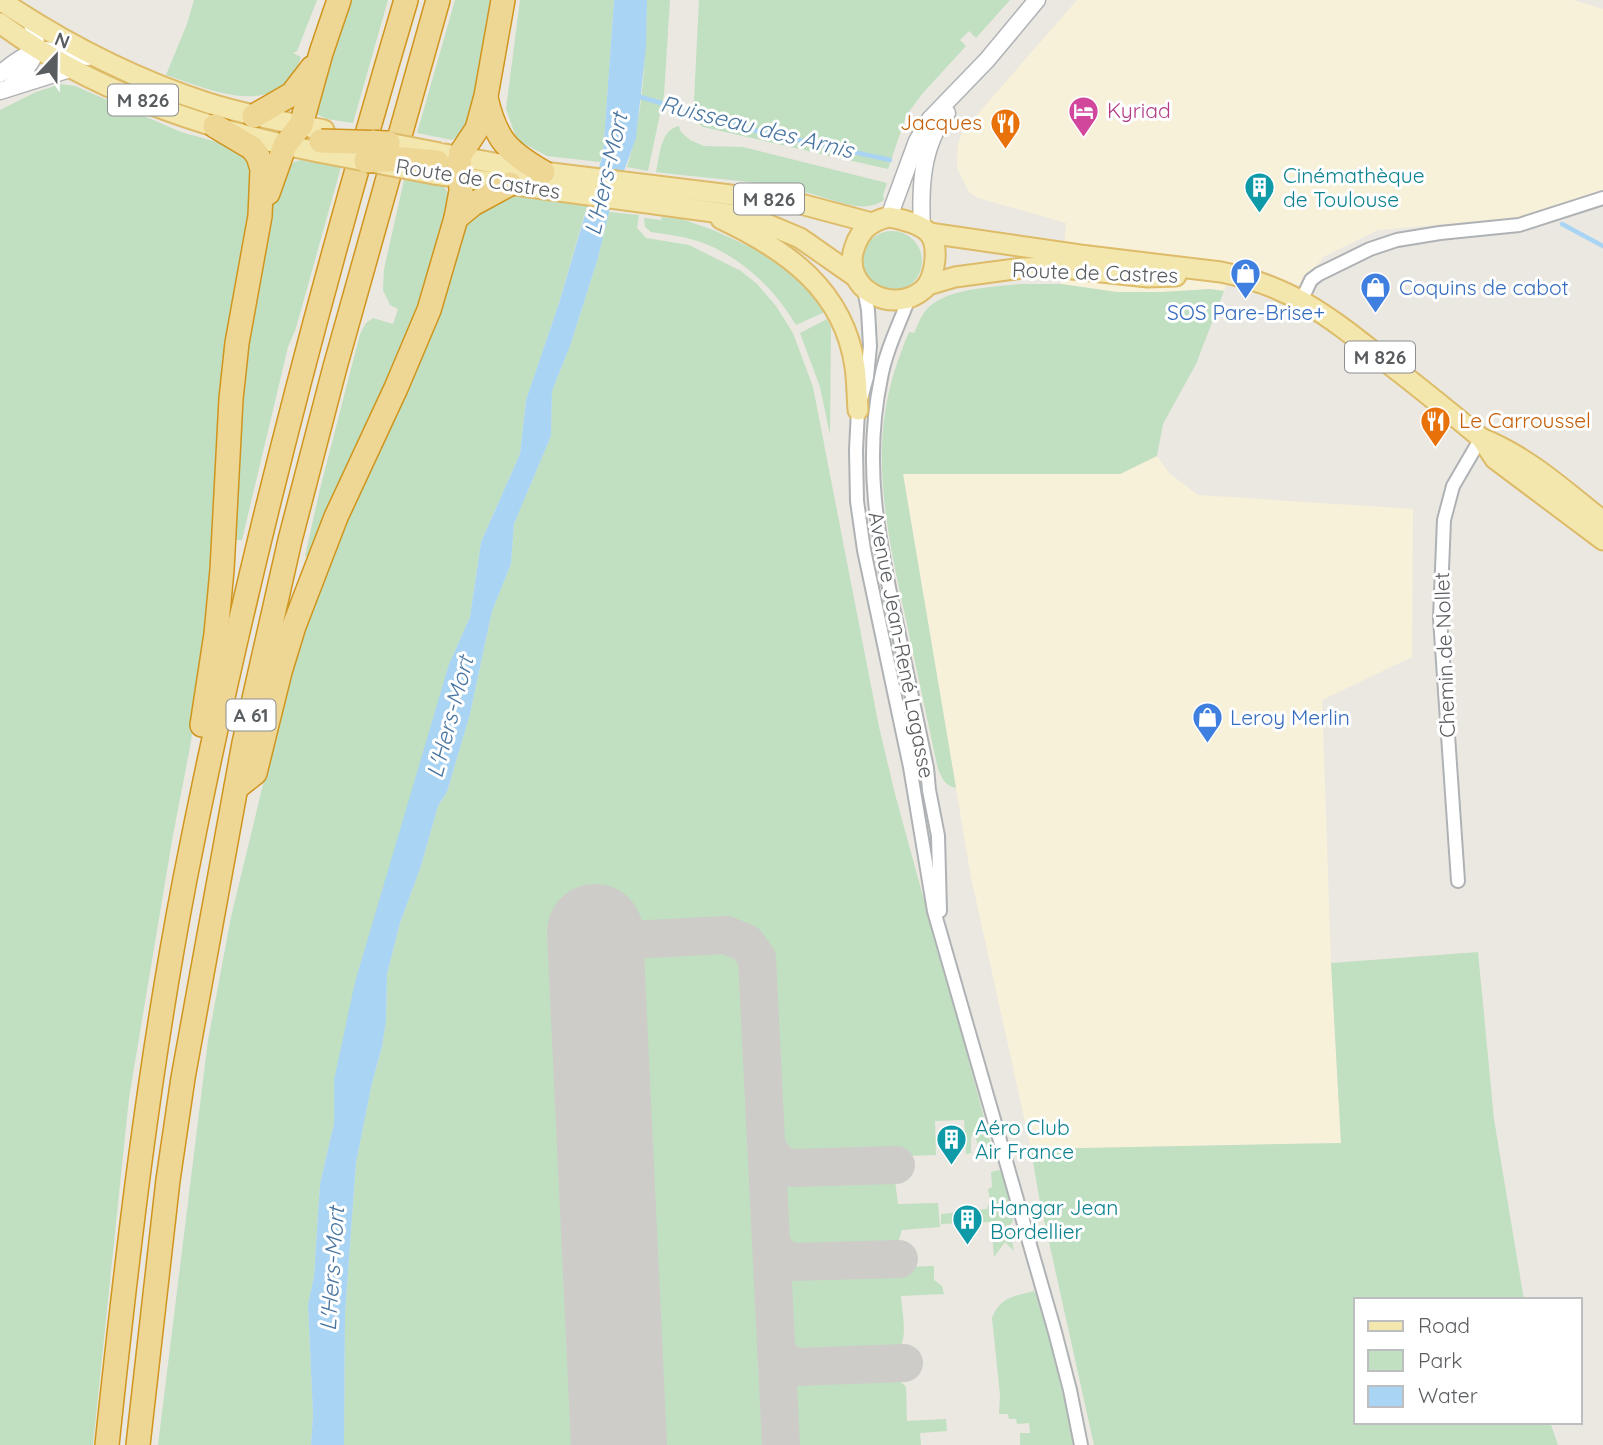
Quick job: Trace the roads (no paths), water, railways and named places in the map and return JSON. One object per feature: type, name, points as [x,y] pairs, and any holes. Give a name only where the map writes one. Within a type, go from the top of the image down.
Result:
[{"type":"highway","points":[[254,116],[292,94],[304,81],[321,53],[339,0]]},
{"type":"highway","name":"A 61","points":[[107,1445],[136,1186],[185,882],[219,714],[274,481],[355,177],[406,0]]},
{"type":"highway","name":"A 61","points":[[138,1445],[167,1192],[180,1104],[236,788],[290,540],[334,367],[438,0]]},
{"type":"highway","points":[[446,164],[477,129],[486,96],[503,0]]},
{"type":"highway","points":[[316,137],[321,53]]},
{"type":"highway","points":[[486,96],[493,125],[503,144],[541,180]]},
{"type":"highway","points":[[185,882],[200,737],[211,672],[222,570],[231,399],[237,343],[260,216],[262,169],[258,156],[246,143],[215,126]]},
{"type":"highway","points":[[260,216],[285,145],[316,137],[388,143]]},
{"type":"highway","points":[[366,161],[403,159],[446,164]]},
{"type":"highway","points":[[236,788],[255,773],[294,626],[337,517],[429,310],[461,195],[446,164]]},
{"type":"highway","points":[[456,218],[473,204],[510,184]]},
{"type":"main road","points":[[0,0],[31,21],[101,59]]},
{"type":"main road","points":[[0,23],[37,50],[73,68]]},
{"type":"main road","name":"Route de Castres","points":[[101,59],[177,92],[316,137],[366,161]]},
{"type":"main road","name":"M 826","points":[[73,68],[157,107],[285,145]]},
{"type":"main road","name":"Route de Castres","points":[[388,143],[510,184],[541,180]]},
{"type":"main road","name":"Route de Castres","points":[[446,164],[661,196],[797,203],[881,220]]},
{"type":"main road","name":"Route de Castres","points":[[661,196],[701,210],[750,217],[769,223],[800,238],[859,282]]},
{"type":"main road","points":[[701,210],[776,247],[821,289],[833,306],[851,348],[858,410]]},
{"type":"main road","points":[[881,220],[903,220],[926,231],[934,245],[934,264],[928,285],[909,298],[897,301],[878,297],[859,282],[851,261],[859,236],[881,220]]},
{"type":"main road","name":"Route de Castres","points":[[926,231],[1080,255],[1222,272],[1262,282],[1301,299],[1343,328],[1481,438],[1516,454],[1603,521]]},
{"type":"main road","name":"Route de Castres","points":[[928,285],[955,277],[1022,268],[1054,267],[1148,278],[1222,272]]},
{"type":"main road","name":"Route de Castres","points":[[1481,438],[1495,459],[1603,540]]},
{"type":"street","points":[[926,231],[924,170],[936,129],[984,64],[1037,0]]},
{"type":"street","points":[[6,89],[33,60],[37,50],[31,21]]},
{"type":"street","points":[[0,74],[20,58],[37,50],[101,59]]},
{"type":"street","points":[[881,220],[923,130],[943,102],[984,64]]},
{"type":"street","points":[[6,89],[73,68]]},
{"type":"street","points":[[1301,299],[1311,280],[1319,274],[1370,249],[1397,240],[1519,225],[1603,198]]},
{"type":"street","name":"Avenue Jean-René Lagasse","points":[[859,282],[868,310],[870,346],[867,377],[858,410],[856,475],[860,526],[910,767],[930,894],[1055,1332],[1081,1445]]},
{"type":"street","name":"Avenue Jean-René Lagasse","points":[[909,298],[888,350],[876,402],[872,457],[878,538],[927,768],[938,836],[941,932]]},
{"type":"street","name":"Chemin de Nollet","points":[[1458,881],[1441,632],[1444,520],[1453,486],[1481,438]]},
{"type":"street","points":[[921,838],[938,836]]},
{"type":"water","name":"L'Hers-Mort","points":[[614,0],[647,0],[646,47],[636,138],[609,212],[598,258],[570,346],[552,391],[551,436],[514,524],[511,564],[492,611],[470,714],[447,792],[438,806],[421,866],[400,923],[387,974],[386,1021],[382,1047],[356,1163],[345,1314],[344,1445],[311,1445],[313,1415],[308,1305],[314,1276],[320,1184],[334,1123],[334,1080],[355,982],[449,664],[470,617],[481,542],[520,454],[526,400],[559,303],[603,154]]},
{"type":"waterway","name":"Ruisseau des Arnis","points":[[637,96],[753,130],[890,160]]},
{"type":"waterway","name":"Ruisseau des Arnis","points":[[1562,224],[1603,246]]},
{"type":"place","name":"Kyriad","points":[[1084,138]]},
{"type":"place","name":"Jacques","points":[[1005,150]]},
{"type":"place","name":"Cinémathèque de Toulouse","points":[[1260,215]]},
{"type":"place","name":"SOS Pare-Brise+","points":[[1246,300]]},
{"type":"place","name":"Coquins de cabot","points":[[1376,315]]},
{"type":"place","name":"Le Carroussel","points":[[1436,448]]},
{"type":"place","name":"Leroy Merlin","points":[[1207,745]]},
{"type":"place","name":"Aéro Club Air France","points":[[952,1167]]},
{"type":"place","name":"Hangar Jean Bordellier","points":[[967,1247]]}]
